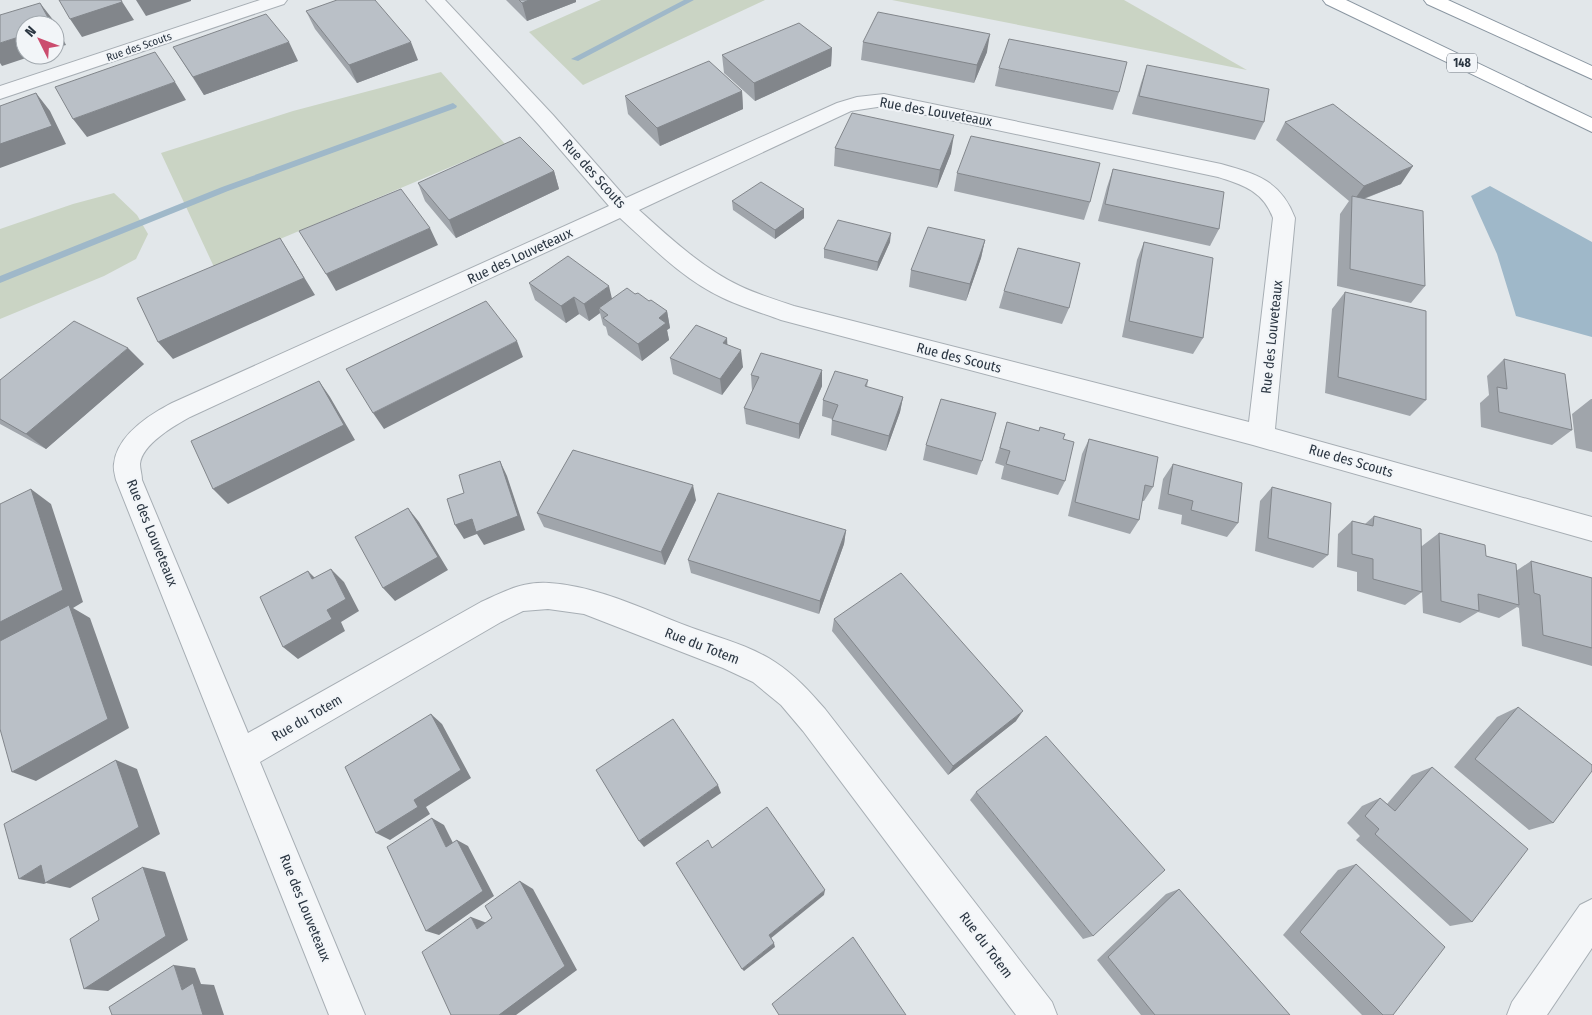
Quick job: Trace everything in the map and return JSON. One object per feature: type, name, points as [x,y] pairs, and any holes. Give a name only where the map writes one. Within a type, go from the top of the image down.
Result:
[{"type":"highway","name":"148","points":[[1332,0],[1592,126]]},
{"type":"highway","points":[[1433,0],[1592,73]]},
{"type":"street","name":"Rue des Scouts","points":[[0,93],[278,0]]},
{"type":"street","name":"Rue des Scouts","points":[[436,0],[546,120],[623,208],[686,264],[731,292],[789,314],[1261,436],[1592,528]]},
{"type":"street","name":"Rue des Louveteaux","points":[[347,1015],[243,754],[130,480],[127,464],[134,450],[145,434],[160,422],[182,410],[844,107],[884,100],[1237,176],[1269,191],[1277,199],[1284,218],[1261,436]]},
{"type":"street","name":"Rue du Totem","points":[[243,754],[490,612],[520,598],[548,596],[584,601],[733,657],[764,672],[792,694],[814,720],[1039,1015]]},
{"type":"street","points":[[1525,1015],[1592,917]]},
{"type":"green space","points":[[601,0],[765,0],[583,85],[529,32]]},
{"type":"green space","points":[[892,0],[1124,0],[1247,70]]},
{"type":"green space","points":[[441,72],[505,144],[214,267],[161,153],[293,111]]},
{"type":"green space","points":[[114,193],[137,215],[148,234],[136,259],[104,276],[0,319],[0,229],[73,204]]},
{"type":"water","points":[[1490,186],[1592,242],[1592,337],[1516,316],[1497,254],[1471,196]]},
{"type":"building","points":[[59,0],[121,0],[122,2],[70,19]]},
{"type":"building","points":[[337,0],[375,0],[411,42],[349,65],[306,11]]},
{"type":"building","points":[[40,3],[47,15],[15,15],[15,38],[0,43],[0,15]]},
{"type":"building","points":[[878,12],[990,34],[977,65],[863,42]]},
{"type":"building","points":[[266,14],[289,42],[193,77],[173,47]]},
{"type":"building","points":[[799,23],[832,48],[754,83],[722,55]]},
{"type":"building","points":[[1009,39],[1127,62],[1119,92],[999,68]]},
{"type":"building","points":[[155,52],[175,82],[73,119],[55,87]]},
{"type":"building","points":[[709,61],[742,91],[657,128],[625,96]]},
{"type":"building","points":[[1147,65],[1269,89],[1264,122],[1139,96]]},
{"type":"building","points":[[36,93],[52,126],[0,144],[0,106]]},
{"type":"building","points":[[1333,104],[1413,166],[1364,186],[1285,122]]},
{"type":"building","points":[[852,113],[954,135],[940,170],[835,148]]},
{"type":"building","points":[[971,136],[1100,163],[1090,202],[957,173]]},
{"type":"building","points":[[520,137],[554,171],[449,220],[418,183]]},
{"type":"building","points":[[1113,169],[1224,192],[1219,229],[1105,204]]},
{"type":"building","points":[[761,182],[804,209],[775,230],[732,201]]},
{"type":"building","points":[[401,189],[430,228],[326,274],[299,231]]},
{"type":"building","points":[[1352,196],[1423,211],[1425,286],[1350,269]]},
{"type":"building","points":[[838,220],[891,233],[878,262],[824,249]]},
{"type":"building","points":[[928,227],[985,240],[970,284],[911,270]]},
{"type":"building","points":[[280,238],[304,278],[158,342],[137,298]]},
{"type":"building","points":[[1144,242],[1213,258],[1203,338],[1129,321]]},
{"type":"building","points":[[1018,248],[1080,263],[1069,308],[1004,291]]},
{"type":"building","points":[[568,256],[609,286],[584,304],[574,297],[561,306],[529,283]]},
{"type":"building","points":[[627,288],[649,301],[651,300],[667,311],[659,318],[666,323],[638,344],[603,318],[608,315],[599,308]]},
{"type":"building","points":[[1345,292],[1426,311],[1426,400],[1338,377]]},
{"type":"building","points":[[486,301],[517,341],[373,413],[346,369]]},
{"type":"building","points":[[74,321],[128,348],[26,434],[0,419],[0,380]]},
{"type":"building","points":[[696,325],[727,338],[723,343],[741,350],[720,379],[670,358]]},
{"type":"building","points":[[761,353],[822,370],[799,424],[744,408],[759,377],[751,375]]},
{"type":"building","points":[[1504,359],[1565,374],[1572,430],[1499,412],[1497,387],[1507,389]]},
{"type":"building","points":[[835,371],[868,380],[865,386],[903,397],[889,436],[832,420],[838,405],[823,400]]},
{"type":"building","points":[[319,381],[344,425],[213,489],[191,441]]},
{"type":"building","points":[[941,399],[996,413],[982,461],[926,445]]},
{"type":"building","points":[[1007,422],[1039,431],[1040,427],[1065,434],[1063,439],[1074,442],[1065,481],[1006,464],[1010,451],[1000,448]]},
{"type":"building","points":[[1089,439],[1158,457],[1153,487],[1145,485],[1139,520],[1075,502]]},
{"type":"building","points":[[573,450],[693,485],[661,552],[537,513]]},
{"type":"building","points":[[500,461],[518,516],[476,532],[472,519],[455,525],[447,499],[464,493],[459,475]]},
{"type":"building","points":[[1173,464],[1242,483],[1238,523],[1191,510],[1193,501],[1168,494]]},
{"type":"building","points":[[1272,487],[1331,503],[1328,555],[1268,538]]},
{"type":"building","points":[[31,489],[63,590],[0,622],[0,504]]},
{"type":"building","points":[[718,493],[846,530],[820,601],[688,560]]},
{"type":"building","points":[[408,508],[438,557],[383,588],[355,537]]},
{"type":"building","points":[[1374,516],[1421,529],[1422,592],[1373,579],[1373,559],[1352,554],[1352,521],[1373,526]]},
{"type":"building","points":[[1439,533],[1485,545],[1486,556],[1516,564],[1519,605],[1478,594],[1479,611],[1441,601]]},
{"type":"building","points":[[1531,561],[1592,578],[1592,648],[1543,635],[1540,595],[1534,593]]},
{"type":"building","points":[[331,569],[346,599],[327,610],[332,619],[283,647],[260,597],[308,571],[312,579]]},
{"type":"building","points":[[901,573],[1023,711],[953,766],[834,619]]},
{"type":"building","points":[[69,605],[108,719],[12,772],[0,729],[0,641]]},
{"type":"building","points":[[1518,707],[1592,765],[1592,771],[1553,823],[1475,759]]},
{"type":"building","points":[[431,714],[461,770],[414,800],[418,807],[376,833],[345,767]]},
{"type":"building","points":[[673,719],[718,785],[639,841],[596,770]]},
{"type":"building","points":[[1046,736],[1165,870],[1093,936],[976,792]]},
{"type":"building","points":[[116,760],[139,827],[45,883],[41,865],[19,879],[4,824]]},
{"type":"building","points":[[1432,767],[1528,849],[1472,922],[1375,834],[1379,829],[1365,816],[1380,798],[1395,811]]},
{"type":"building","points":[[767,807],[825,890],[769,935],[774,943],[742,969],[676,863],[708,840],[712,848]]},
{"type":"building","points":[[432,818],[446,847],[457,840],[483,891],[426,931],[387,847]]},
{"type":"building","points":[[1356,864],[1445,947],[1393,1015],[1383,1015],[1300,932]]},
{"type":"building","points":[[143,867],[166,936],[84,989],[70,939],[99,920],[92,898]]},
{"type":"building","points":[[520,881],[565,966],[499,1015],[451,1015],[422,952],[471,917],[477,929],[492,918],[485,906]]},
{"type":"building","points":[[1179,889],[1290,1015],[1155,1015],[1108,957]]},
{"type":"building","points":[[853,937],[906,1015],[779,1015],[772,1004]]},
{"type":"building","points":[[174,965],[182,990],[193,983],[203,1015],[112,1015],[109,1007]]},
{"type":"waterway","points":[[575,59],[690,0]]},
{"type":"waterway","points":[[0,280],[112,233],[225,189],[453,106]]}]
